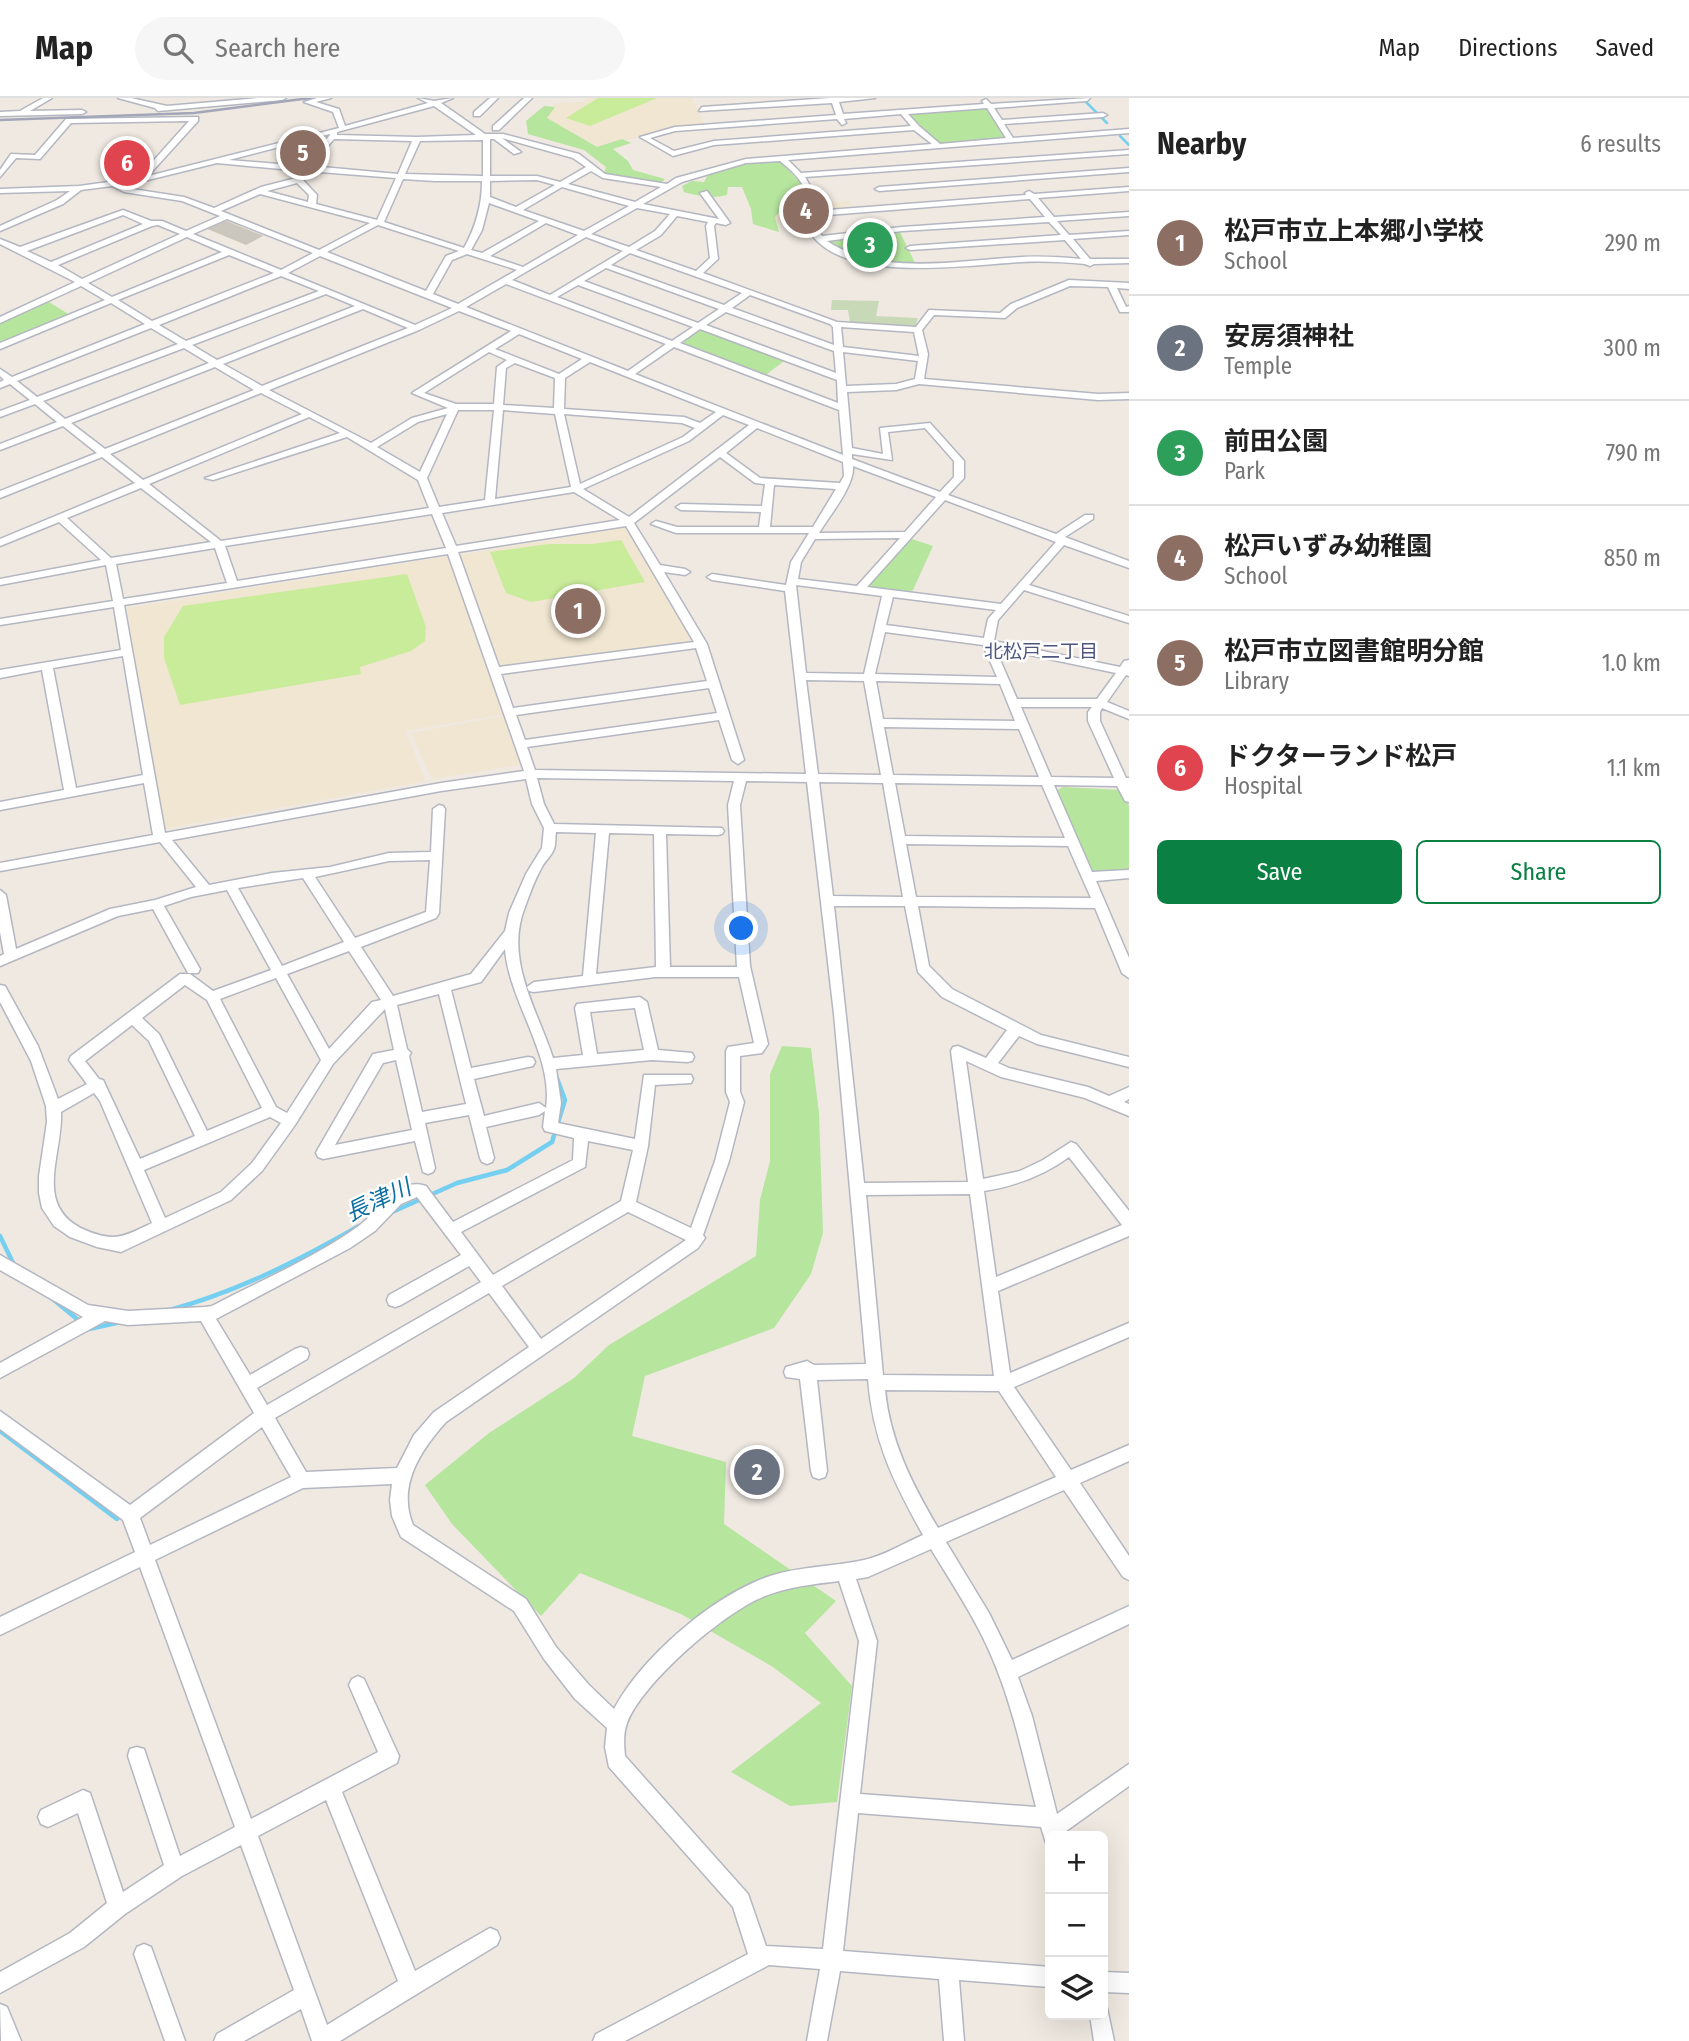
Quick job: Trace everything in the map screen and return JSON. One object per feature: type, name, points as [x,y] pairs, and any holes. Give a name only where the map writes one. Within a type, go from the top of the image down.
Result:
[{"type":"street","points":[[22,114],[46,98]]},
{"type":"street","points":[[123,98],[166,108]]},
{"type":"street","points":[[0,114],[166,108],[282,98]]},
{"type":"street","points":[[327,98],[308,102],[336,111],[343,129]]},
{"type":"street","points":[[422,98],[517,152]]},
{"type":"street","points":[[0,191],[79,188],[140,180],[332,134],[449,98]]},
{"type":"street","points":[[477,114],[494,98]]},
{"type":"street","points":[[496,128],[528,98]]},
{"type":"street","points":[[698,98],[724,167]]},
{"type":"street","points":[[702,109],[871,98]]},
{"type":"street","points":[[984,98],[1011,140]]},
{"type":"street","points":[[916,128],[714,143],[673,154],[644,137],[675,129],[708,126],[1087,98],[1124,132],[1129,141]]},
{"type":"street","points":[[834,99],[852,153],[880,189],[918,265]]},
{"type":"street","points":[[457,107],[494,138]]},
{"type":"street","points":[[903,112],[916,128],[939,146]]},
{"type":"street","points":[[1000,122],[1103,115]]},
{"type":"street","points":[[0,175],[14,156],[37,157],[69,121],[195,119],[140,180]]},
{"type":"street","points":[[0,495],[101,450],[460,307],[668,186],[724,167],[746,161],[1124,132]]},
{"type":"street","points":[[332,134],[417,139],[494,138],[576,156],[603,176],[668,186]]},
{"type":"street","points":[[214,211],[259,191],[299,180],[332,134]]},
{"type":"street","points":[[427,295],[432,292],[449,258],[466,251],[478,230],[486,198],[494,138]]},
{"type":"street","points":[[0,385],[281,273],[379,223],[417,139]]},
{"type":"street","points":[[984,142],[1090,264]]},
{"type":"street","points":[[799,176],[1129,152]]},
{"type":"street","points":[[782,158],[808,186],[811,226],[820,239],[848,254],[908,266],[1042,259],[1090,264],[1129,261]]},
{"type":"street","points":[[218,161],[400,177],[537,178],[636,205],[726,223],[704,193]]},
{"type":"street","points":[[517,210],[590,167]]},
{"type":"street","points":[[880,189],[1129,170]]},
{"type":"street","points":[[299,180],[313,195],[315,200],[312,205]]},
{"type":"street","points":[[115,185],[132,191],[171,196],[214,211],[757,424],[848,456],[942,495],[1129,565]]},
{"type":"street","points":[[0,229],[60,202],[79,188]]},
{"type":"street","points":[[810,214],[1129,189]]},
{"type":"street","points":[[259,191],[379,223],[525,270]]},
{"type":"street","points":[[486,198],[835,324],[918,330]]},
{"type":"street","points":[[18,251],[123,212],[150,224]]},
{"type":"street","points":[[550,298],[658,233],[674,214]]},
{"type":"street","points":[[820,239],[902,229],[1129,214]]},
{"type":"street","points":[[2,318],[226,216]]},
{"type":"street","points":[[482,257],[546,220]]},
{"type":"street","points":[[698,274],[714,259],[714,240],[710,226],[713,221]]},
{"type":"street","points":[[52,265],[150,224],[159,223],[411,326]]},
{"type":"street","points":[[910,248],[1129,233]]},
{"type":"street","points":[[0,241],[83,282],[257,387],[371,447],[422,478],[452,550],[521,744],[538,804],[550,828],[550,843],[535,863],[510,934],[476,978],[377,1006],[328,1060],[257,1167],[226,1196],[121,1245],[107,1244],[66,1228],[54,1217],[46,1196],[45,1181],[53,1109],[48,1087],[22,1027],[0,990]]},
{"type":"street","points":[[0,346],[228,252]]},
{"type":"street","points":[[605,265],[838,349],[923,359]]},
{"type":"street","points":[[506,281],[843,408]]},
{"type":"street","points":[[579,282],[699,326],[785,362],[841,378]]},
{"type":"street","points":[[919,381],[923,359],[918,330],[932,312],[1002,316],[1014,306],[1069,283],[1129,286]]},
{"type":"street","points":[[1112,287],[1123,310],[1129,309]]},
{"type":"street","points":[[0,414],[327,291]]},
{"type":"street","points":[[629,374],[749,292]]},
{"type":"street","points":[[411,326],[449,303]]},
{"type":"street","points":[[0,447],[364,306]]},
{"type":"street","points":[[835,324],[849,476],[796,562],[790,585],[815,779],[859,1189],[876,1377],[886,1444],[972,1599],[1007,1671],[1050,1828]]},
{"type":"street","points":[[454,408],[417,393],[519,330]]},
{"type":"street","points":[[488,349],[560,377]]},
{"type":"street","points":[[560,377],[590,358]]},
{"type":"street","points":[[490,502],[502,367],[514,359]]},
{"type":"street","points":[[0,372],[219,544],[233,584]]},
{"type":"street","points":[[763,378],[772,372]]},
{"type":"street","points":[[560,377],[559,411],[576,489],[629,522],[702,644],[738,760]]},
{"type":"street","points":[[842,389],[896,387],[919,381],[1098,397],[1129,396]]},
{"type":"street","points":[[371,447],[415,420],[454,408],[498,407],[684,420],[701,427]]},
{"type":"street","points":[[422,478],[454,408]]},
{"type":"street","points":[[0,582],[110,561],[576,489],[686,439],[724,410]]},
{"type":"street","points":[[0,543],[309,414]]},
{"type":"street","points":[[0,622],[629,522],[757,424]]},
{"type":"street","points":[[848,456],[889,458],[883,430],[928,425],[959,461],[959,478],[859,590]]},
{"type":"street","points":[[210,478],[348,435]]},
{"type":"street","points":[[0,486],[101,450]]},
{"type":"street","points":[[720,453],[758,481],[844,485]]},
{"type":"street","points":[[201,459],[219,491]]},
{"type":"street","points":[[764,531],[770,481]]},
{"type":"street","points":[[681,507],[767,509]]},
{"type":"street","points":[[60,517],[110,561],[161,837],[205,889]]},
{"type":"street","points":[[1089,517],[1060,539],[1001,607],[989,627],[988,644],[1129,973]]},
{"type":"street","points":[[656,524],[676,530],[907,536]]},
{"type":"street","points":[[655,567],[685,572]]},
{"type":"street","points":[[712,577],[859,590],[1001,607]]},
{"type":"street","points":[[1022,586],[1129,620]]},
{"type":"street","points":[[888,594],[869,677],[923,968],[929,978],[947,993],[1037,1039],[1129,1062]]},
{"type":"street","points":[[881,628],[1127,668],[1094,712],[1094,721],[1126,782],[1129,798]]},
{"type":"street","points":[[495,671],[702,644]]},
{"type":"street","points":[[0,674],[127,652]]},
{"type":"street","points":[[47,666],[71,793]]},
{"type":"street","points":[[802,676],[1003,681]]},
{"type":"street","points":[[509,712],[713,684]]},
{"type":"street","points":[[1013,703],[1100,703],[1129,715]]},
{"type":"street","points":[[521,744],[724,716]]},
{"type":"street","points":[[878,723],[1022,725]]},
{"type":"street","points":[[0,867],[441,787],[531,774],[1126,782]]},
{"type":"street","points":[[617,1724],[582,1692],[550,1653],[520,1605],[407,1531],[398,1506],[402,1476],[426,1431],[440,1417],[697,1238],[723,1161],[737,1102],[733,1092],[733,1051],[757,1049],[761,1044],[743,972],[734,805],[741,777]]},
{"type":"street","points":[[0,806],[149,778]]},
{"type":"street","points":[[212,997],[431,915],[434,910],[439,809]]},
{"type":"street","points":[[550,828],[718,831]]},
{"type":"street","points":[[590,981],[603,829]]},
{"type":"street","points":[[660,830],[663,972]]},
{"type":"street","points":[[900,840],[1072,842]]},
{"type":"street","points":[[0,895],[5,959],[115,912],[156,904],[205,889],[272,877],[307,874],[388,857],[435,856]]},
{"type":"street","points":[[307,874],[390,1003],[404,1053],[428,1168]]},
{"type":"street","points":[[1088,877],[1129,874]]},
{"type":"street","points":[[230,885],[328,1060]]},
{"type":"street","points":[[828,901],[1099,902]]},
{"type":"street","points":[[156,904],[193,969]]},
{"type":"street","points":[[510,934],[526,1012],[537,1029],[548,1064],[556,1104],[550,1127],[641,1146]]},
{"type":"street","points":[[534,987],[663,972],[743,972]]},
{"type":"street","points":[[161,1226],[98,1084],[76,1060],[185,978],[212,997],[271,1111],[290,1121]]},
{"type":"street","points":[[444,988],[487,1158]]},
{"type":"street","points":[[591,1060],[582,1008],[639,1002],[652,1055]]},
{"type":"street","points":[[133,1017],[154,1038],[204,1139]]},
{"type":"street","points":[[989,1065],[1016,1029]]},
{"type":"street","points":[[1129,1110],[1088,1093],[1032,1082],[958,1051],[1003,1384],[1129,1571]]},
{"type":"street","points":[[404,1053],[378,1058],[323,1153],[420,1134]]},
{"type":"street","points":[[548,1064],[652,1055],[687,1057]]},
{"type":"street","points":[[465,1074],[527,1062]]},
{"type":"street","points":[[130,1516],[266,1414],[628,1205],[641,1146],[649,1079],[686,1079]]},
{"type":"street","points":[[53,1109],[98,1084]]},
{"type":"street","points":[[1111,1101],[1129,1093]]},
{"type":"street","points":[[418,1119],[473,1108]]},
{"type":"street","points":[[477,1123],[539,1110]]},
{"type":"street","points":[[136,1167],[271,1111]]},
{"type":"street","points":[[452,1230],[580,1163],[581,1135]]},
{"type":"street","points":[[859,1189],[975,1189],[1049,1165],[1071,1148],[1129,1223]]},
{"type":"street","points":[[0,1262],[85,1311],[128,1318],[205,1314],[215,1312],[364,1231],[410,1190],[421,1190],[538,1347]]},
{"type":"street","points":[[628,1205],[697,1238]]},
{"type":"street","points":[[990,1287],[1129,1229]]},
{"type":"street","points":[[395,1300],[472,1257]]},
{"type":"street","points":[[205,1314],[266,1414],[302,1480]]},
{"type":"street","points":[[0,1371],[102,1315]]},
{"type":"street","points":[[819,1471],[804,1371],[1003,1384],[1129,1330]]},
{"type":"street","points":[[248,1385],[301,1354]]},
{"type":"street","points":[[0,1419],[130,1516],[323,2040],[489,1938]]},
{"type":"street","points":[[759,1957],[741,1901],[616,1759],[613,1744],[623,1711],[660,1666],[711,1616],[758,1589],[826,1572],[869,1568],[1129,1453]]},
{"type":"street","points":[[0,1626],[302,1480],[402,1476]]},
{"type":"street","points":[[817,2041],[832,1960],[868,1641],[845,1572]]},
{"type":"street","points":[[1007,1671],[1021,1667],[1129,1615]]},
{"type":"street","points":[[0,1983],[77,1940],[118,1907],[175,1869],[390,1756],[358,1685]]},
{"type":"street","points":[[137,1756],[175,1869]]},
{"type":"street","points":[[851,1803],[1050,1828],[1129,1774]]},
{"type":"street","points":[[331,1788],[410,1985]]},
{"type":"street","points":[[48,1817],[83,1800],[118,1907]]},
{"type":"street","points":[[144,1954],[175,2041]]},
{"type":"street","points":[[603,2041],[635,2034],[759,1957],[768,1955],[1045,1977]]},
{"type":"street","points":[[948,1968],[954,2041]]},
{"type":"street","points":[[1108,1982],[1129,1983]]},
{"type":"street","points":[[224,2041],[305,1995]]},
{"type":"street","points":[[0,2014],[11,2041]]},
{"type":"street","points":[[1101,2020],[1104,2041]]},
{"type":"shaded area","points":[[590,98],[692,98],[704,124],[674,127],[596,149],[531,124],[557,103],[582,102]]},
{"type":"shaded area","points":[[801,199],[803,204],[849,201],[855,209],[806,213],[806,223],[774,223],[775,213],[787,203]]},
{"type":"shaded area","points":[[625,527],[693,642],[499,666],[459,555]]},
{"type":"shaded area","points":[[448,556],[505,714],[406,731],[425,781],[164,829],[127,608]]},
{"type":"shaded area","points":[[503,716],[520,765],[432,779],[411,733]]},
{"type":"green space","points":[[598,98],[657,98],[590,126],[566,118]]},
{"type":"green space","points":[[544,106],[555,107],[547,118],[597,147],[622,139],[631,143],[613,149],[628,161],[633,170],[665,179],[661,183],[609,176],[604,174],[606,167],[584,150],[528,134],[526,121]]},
{"type":"green space","points":[[986,107],[1005,138],[939,144],[908,113]]},
{"type":"green space","points":[[779,161],[803,185],[806,202],[784,207],[775,217],[779,232],[753,224],[751,209],[742,187],[728,187],[727,195],[711,197],[684,192],[682,186],[692,181],[704,182],[707,176],[741,165]]},
{"type":"green space","points":[[900,232],[915,263],[894,263],[870,258],[828,241]]},
{"type":"green space","points":[[832,300],[879,301],[876,316],[918,318],[915,327],[850,322],[848,310],[831,310]]},
{"type":"green space","points":[[49,302],[70,315],[0,344],[0,323]]},
{"type":"green space","points":[[699,329],[784,361],[767,374],[760,375],[681,345]]},
{"type":"green space","points":[[909,538],[933,546],[913,590],[905,594],[870,590],[867,586]]},
{"type":"green space","points":[[621,540],[645,582],[531,602],[506,593],[490,552],[549,544],[592,544]]},
{"type":"green space","points":[[407,574],[426,627],[425,641],[411,651],[360,667],[361,674],[180,705],[164,658],[164,637],[183,606]]},
{"type":"green space","points":[[1063,787],[1122,790],[1129,806],[1129,871],[1092,872],[1056,791]]},
{"type":"green space","points":[[782,1046],[811,1048],[819,1113],[823,1233],[811,1274],[774,1328],[645,1376],[632,1436],[726,1462],[724,1524],[836,1601],[805,1633],[852,1686],[837,1802],[790,1806],[731,1772],[821,1703],[773,1667],[681,1614],[580,1573],[541,1616],[452,1524],[425,1485],[489,1433],[574,1378],[609,1345],[756,1256],[760,1200],[770,1161],[770,1074]]},
{"type":"building","points":[[226,222],[261,236],[246,244],[210,229]]},
{"type":"waterway","points":[[1082,98],[1107,123]]},
{"type":"waterway","points":[[1120,136],[1129,145]]},
{"type":"waterway","name":"長津川","points":[[390,1213],[457,1183],[507,1170],[552,1142],[565,1100],[555,1073]]},
{"type":"waterway","name":"長津川","points":[[170,1310],[220,1294],[267,1274],[359,1226]]},
{"type":"waterway","points":[[0,1236],[15,1267]]},
{"type":"waterway","points":[[54,1300],[89,1329],[121,1322]]},
{"type":"waterway","points":[[0,1430],[117,1518]]},
{"type":"railway","points":[[0,120],[194,113],[310,98]]},
{"type":"place","name":"松戸市立図書館明分館","points":[[303,153]]},
{"type":"place","name":"ドクターランド松戸","points":[[127,163]]},
{"type":"place","name":"松戸いずみ幼稚園","points":[[806,211]]},
{"type":"place","name":"前田公園","points":[[870,245]]},
{"type":"place","name":"松戸市立上本郷小学校","points":[[578,611]]},
{"type":"place","name":"安房須神社","points":[[757,1472]]},
{"type":"district","name":"北松戸二丁目","points":[[1041,651]]}]
